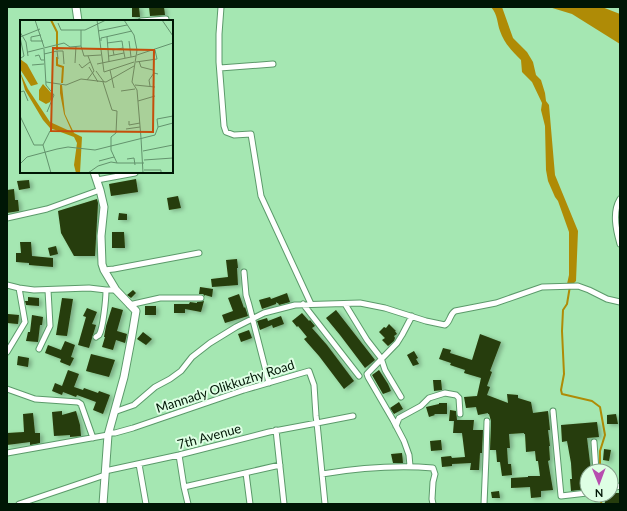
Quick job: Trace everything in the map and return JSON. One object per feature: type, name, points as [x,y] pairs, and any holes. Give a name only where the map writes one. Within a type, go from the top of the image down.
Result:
[{"type":"main road","points":[[76,7],[78,20]]},
{"type":"main road","points":[[94,173],[104,207],[101,236],[102,264],[116,290],[136,311],[124,377],[109,434],[103,504]]},
{"type":"street","points":[[221,7],[219,34],[224,126],[226,132],[234,135],[251,134],[261,196],[311,304]]},
{"type":"street","points":[[154,20],[166,19]]},
{"type":"street","points":[[220,68],[273,64]]},
{"type":"street","points":[[97,180],[135,173]]},
{"type":"street","points":[[7,218],[47,209],[100,190]]},
{"type":"street","points":[[620,199],[618,202],[615,221],[620,244]]},
{"type":"street","points":[[104,270],[199,253]]},
{"type":"street","points":[[244,272],[246,295],[269,383]]},
{"type":"street","points":[[7,285],[34,290],[89,288],[116,290]]},
{"type":"street","points":[[114,412],[134,405],[155,387],[181,371],[192,357],[210,343],[236,327],[264,313],[295,305],[360,303],[385,308],[426,321],[445,325],[449,323],[452,313],[455,311],[496,303],[542,287],[578,286],[607,299],[620,302]]},
{"type":"street","points":[[7,352],[25,322],[19,288]]},
{"type":"street","points":[[39,349],[50,326],[48,290]]},
{"type":"street","points":[[96,337],[99,335],[102,327],[106,290]]},
{"type":"street","points":[[129,305],[160,298],[201,298]]},
{"type":"street","points":[[303,304],[359,376]]},
{"type":"street","points":[[345,304],[367,340],[381,358],[385,370],[401,397]]},
{"type":"street","points":[[410,466],[409,455],[404,441],[367,374],[397,343],[412,316]]},
{"type":"street","name":"Mannady Olikkuzhy Road","points":[[7,453],[115,433],[308,370],[314,385],[316,416],[318,423]]},
{"type":"street","points":[[7,389],[35,399],[78,402],[81,404],[93,438]]},
{"type":"street","points":[[396,426],[399,418],[421,406],[429,398],[445,393],[456,395],[459,398],[460,414]]},
{"type":"street","points":[[552,410],[561,496],[579,494]]},
{"type":"street","points":[[325,504],[318,423],[352,416]]},
{"type":"street","points":[[484,504],[487,421]]},
{"type":"street","name":"7th Avenue","points":[[19,504],[105,473],[179,456],[276,430],[318,423]]},
{"type":"street","points":[[276,430],[284,504]]},
{"type":"street","points":[[594,442],[595,463]]},
{"type":"street","points":[[179,456],[188,504]]},
{"type":"street","points":[[139,464],[146,504]]},
{"type":"street","points":[[184,487],[280,465]]},
{"type":"street","points":[[322,474],[353,469],[410,466],[433,468],[435,474],[432,488],[433,504]]},
{"type":"street","points":[[246,473],[250,504]]},
{"type":"shaded area","points":[[491,7],[502,7],[513,38],[527,52],[533,62],[536,75],[541,80],[546,101],[549,105],[555,175],[578,231],[576,281],[573,284],[567,284],[569,275],[569,232],[558,201],[548,181],[546,170],[545,126],[541,110],[542,103],[532,82],[522,72],[521,60],[506,43]]},
{"type":"shaded area","points":[[549,7],[602,7],[620,14],[620,44],[572,14]]},
{"type":"building","points":[[132,7],[139,7],[140,17],[132,17]]},
{"type":"building","points":[[149,7],[164,7],[165,15],[150,16]]},
{"type":"building","points":[[136,179],[138,192],[111,196],[109,184]]},
{"type":"building","points":[[29,180],[30,188],[19,190],[17,181]]},
{"type":"building","points":[[14,189],[15,200],[18,200],[19,211],[7,213],[7,190]]},
{"type":"building","points":[[178,196],[181,208],[169,210],[167,198]]},
{"type":"building","points":[[97,199],[95,256],[74,256],[61,233],[58,211]]},
{"type":"building","points":[[119,213],[127,214],[127,220],[118,220]]},
{"type":"building","points":[[112,232],[124,232],[125,248],[112,248]]},
{"type":"building","points":[[20,242],[31,242],[32,256],[53,258],[53,267],[29,265],[29,263],[16,262],[16,253],[21,253]]},
{"type":"building","points":[[56,246],[58,254],[50,256],[48,248]]},
{"type":"building","points":[[237,259],[238,285],[212,287],[211,279],[228,277],[226,260]]},
{"type":"building","points":[[200,287],[213,289],[212,297],[199,294]]},
{"type":"building","points":[[133,290],[136,293],[131,298],[127,295]]},
{"type":"building","points":[[287,293],[290,302],[279,305],[276,302],[276,304],[262,309],[259,300],[270,297],[271,299]]},
{"type":"building","points":[[239,294],[248,316],[225,323],[222,315],[233,311],[228,298]]},
{"type":"building","points":[[28,297],[39,298],[39,306],[26,305],[25,301],[28,301]]},
{"type":"building","points":[[62,298],[73,299],[67,336],[56,335]]},
{"type":"building","points":[[204,301],[201,312],[185,309],[185,313],[174,313],[174,304],[189,304],[190,302],[197,303]]},
{"type":"building","points":[[145,306],[156,306],[156,315],[145,315]]},
{"type":"building","points":[[112,307],[123,310],[117,331],[127,334],[125,343],[116,340],[113,350],[102,347],[106,326]]},
{"type":"building","points":[[87,308],[97,312],[92,324],[96,325],[89,348],[78,345],[86,317],[83,316]]},
{"type":"building","points":[[336,310],[375,360],[365,368],[326,318]]},
{"type":"building","points":[[302,313],[315,326],[312,328],[354,381],[344,389],[304,339],[307,337],[292,321]]},
{"type":"building","points":[[8,314],[19,315],[18,324],[7,323]]},
{"type":"building","points":[[32,315],[43,317],[42,325],[40,325],[38,342],[26,341],[28,332],[30,332]]},
{"type":"building","points":[[281,316],[284,324],[273,328],[272,325],[260,330],[257,321],[267,318],[268,321]]},
{"type":"building","points":[[389,324],[397,334],[394,336],[394,341],[388,346],[382,340],[385,338],[379,332],[384,327],[386,328]]},
{"type":"building","points":[[249,330],[252,338],[241,342],[238,334]]},
{"type":"building","points":[[143,332],[152,339],[146,345],[137,339]]},
{"type":"building","points":[[480,334],[501,342],[490,371],[492,372],[487,386],[490,387],[487,395],[508,403],[507,394],[518,395],[518,398],[531,402],[533,413],[548,411],[550,430],[548,430],[550,460],[548,461],[553,490],[541,491],[541,497],[531,498],[530,487],[511,488],[511,478],[540,476],[535,451],[526,452],[525,434],[509,434],[510,448],[507,448],[508,464],[511,464],[512,475],[502,476],[500,462],[497,462],[496,450],[490,450],[491,421],[489,414],[478,415],[476,407],[466,408],[464,397],[477,396],[481,378],[464,373],[465,370],[450,365],[451,363],[439,359],[443,348],[451,350],[450,353],[472,360]]},
{"type":"building","points":[[65,341],[75,345],[71,357],[74,358],[70,366],[60,362],[61,359],[45,353],[48,345],[61,350]]},
{"type":"building","points":[[414,351],[418,358],[416,359],[419,364],[413,366],[407,355]]},
{"type":"building","points":[[91,354],[115,360],[109,377],[86,371]]},
{"type":"building","points":[[18,356],[29,358],[28,367],[17,365]]},
{"type":"building","points":[[68,370],[79,374],[74,387],[83,390],[84,388],[98,393],[99,391],[110,395],[103,414],[93,410],[96,402],[77,395],[76,397],[63,392],[62,395],[52,391],[55,383],[62,386]]},
{"type":"building","points":[[379,370],[391,391],[383,394],[372,375]]},
{"type":"building","points":[[433,380],[441,380],[442,390],[434,391]]},
{"type":"building","points":[[399,402],[403,409],[394,414],[390,408]]},
{"type":"building","points":[[439,403],[447,403],[447,414],[434,414],[435,415],[429,417],[426,407]]},
{"type":"building","points":[[450,410],[456,411],[457,420],[474,420],[473,430],[483,430],[482,453],[480,453],[479,470],[470,470],[471,463],[452,464],[452,466],[442,467],[441,457],[465,457],[462,433],[453,433],[454,421],[449,421]]},
{"type":"building","points":[[62,411],[62,415],[76,411],[81,436],[54,436],[52,412]]},
{"type":"building","points":[[33,413],[35,433],[40,433],[40,443],[30,445],[30,442],[7,445],[7,433],[24,432],[23,414]]},
{"type":"building","points":[[616,414],[618,424],[607,424],[607,415]]},
{"type":"building","points":[[597,422],[599,437],[587,438],[590,463],[579,463],[579,490],[571,491],[571,463],[567,441],[562,442],[561,425]]},
{"type":"building","points":[[441,440],[442,450],[431,451],[430,441]]},
{"type":"building","points":[[604,449],[611,450],[609,461],[603,460]]},
{"type":"building","points":[[402,453],[403,463],[393,463],[391,454]]},
{"type":"building","points":[[499,491],[500,498],[492,498],[491,492]]},
{"type":"building","points":[[620,493],[620,504],[605,504],[619,503]]},
{"type":"waterway","points":[[570,286],[567,304],[563,310],[562,331],[564,374],[561,390],[562,394],[592,401],[600,407],[605,435],[600,451],[600,463]]}]
